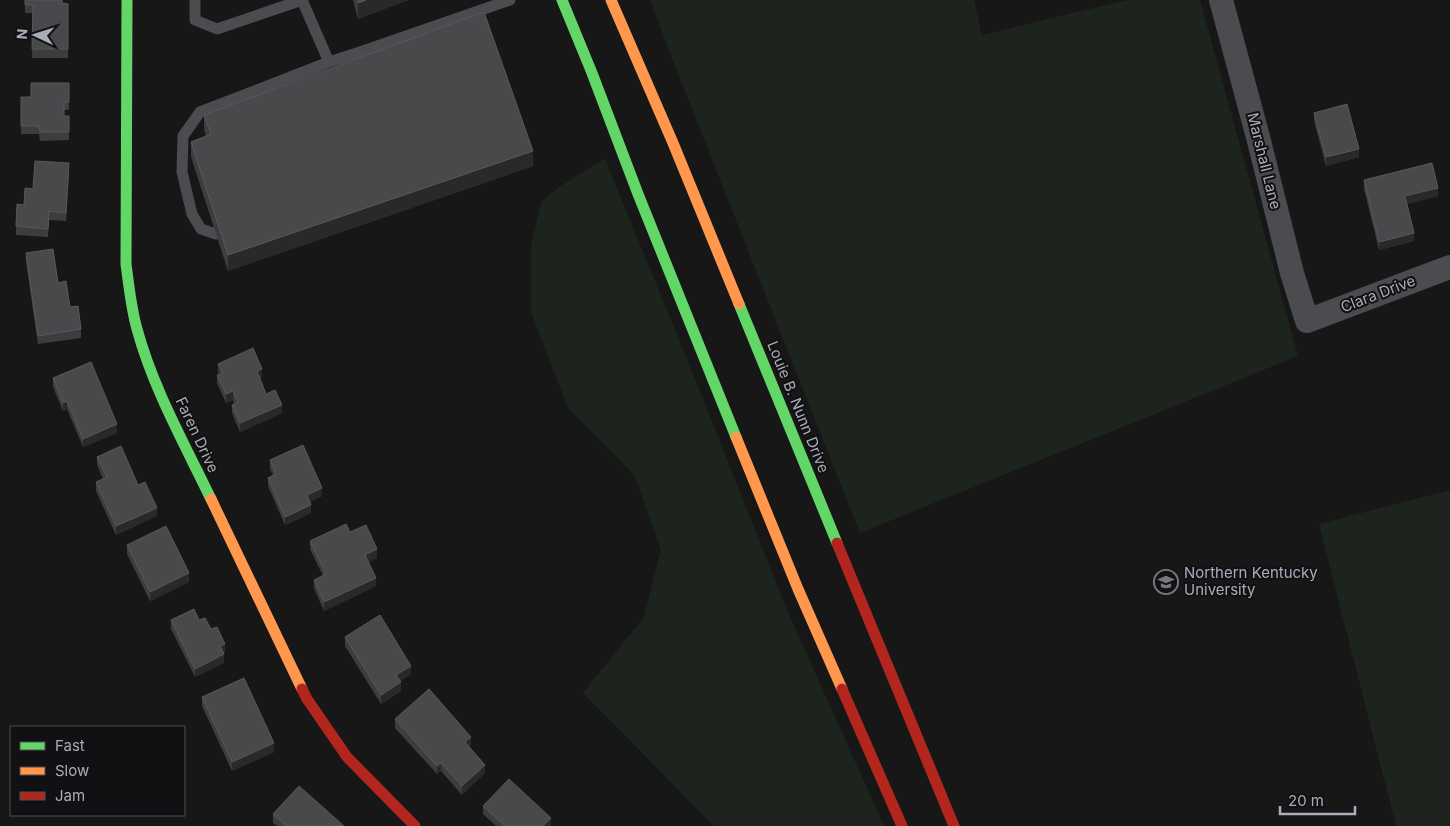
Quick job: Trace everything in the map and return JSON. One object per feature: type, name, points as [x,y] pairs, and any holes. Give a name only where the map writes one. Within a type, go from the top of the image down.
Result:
[{"type":"main road","name":"Faren Drive","points":[[127,0],[126,264],[137,329],[161,394],[308,699],[343,752],[362,774],[415,826]]},
{"type":"main road","name":"Louie B. Nunn Drive","points":[[611,0],[673,143],[954,826]]},
{"type":"main road","points":[[562,1],[798,589],[902,826]]},
{"type":"street","name":"Marshall Lane","points":[[1221,0],[1292,273],[1307,321]]},
{"type":"street","name":"Clara Drive","points":[[1307,321],[1450,267]]},
{"type":"lane","points":[[195,0],[195,20],[217,29],[302,0],[329,62]]},
{"type":"lane","points":[[216,234],[202,229],[192,214],[182,172],[183,136],[200,112],[329,62],[510,0]]},
{"type":"lane","points":[[551,0],[562,1]]},
{"type":"shaded area","points":[[650,0],[974,0],[982,35],[1127,0],[1200,0],[1298,356],[860,533]]},
{"type":"shaded area","points":[[605,159],[784,603],[884,826],[714,826],[583,693],[644,617],[661,550],[635,476],[568,408],[531,312],[531,246],[541,202],[562,185]]},
{"type":"shaded area","points":[[1450,490],[1450,826],[1396,826],[1319,524]]},
{"type":"building","points":[[25,0],[62,0],[62,3],[68,4],[68,49],[32,49],[33,5],[25,5]]},
{"type":"building","points":[[484,12],[533,151],[228,255],[191,142],[211,134],[204,115]]},
{"type":"building","points":[[31,83],[69,83],[69,102],[64,102],[64,116],[69,116],[69,132],[40,132],[39,126],[21,126],[21,97],[31,97]]},
{"type":"building","points":[[1347,104],[1359,149],[1326,157],[1314,113]]},
{"type":"building","points":[[35,161],[69,163],[66,213],[49,211],[48,229],[16,226],[17,204],[24,205],[25,188],[33,189]]},
{"type":"building","points":[[1432,163],[1438,188],[1405,196],[1414,233],[1379,242],[1364,180]]},
{"type":"building","points":[[53,249],[58,283],[66,281],[70,307],[78,306],[81,329],[38,336],[26,253]]},
{"type":"building","points":[[253,348],[262,369],[257,371],[266,394],[275,390],[282,405],[240,423],[232,405],[238,402],[233,391],[226,394],[217,375],[223,373],[218,364]]},
{"type":"building","points":[[91,362],[117,424],[83,439],[67,401],[63,403],[53,378]]},
{"type":"building","points":[[303,445],[322,488],[307,495],[311,505],[285,517],[268,478],[276,474],[270,460]]},
{"type":"building","points":[[121,446],[138,485],[145,482],[157,508],[116,526],[96,482],[107,477],[97,457]]},
{"type":"building","points":[[346,524],[350,532],[366,525],[377,549],[365,555],[376,578],[324,602],[314,580],[326,574],[310,541]]},
{"type":"building","points":[[166,526],[189,573],[150,592],[127,545]]},
{"type":"building","points":[[194,609],[199,620],[205,618],[211,629],[217,627],[225,644],[220,646],[224,654],[195,669],[171,620]]},
{"type":"building","points":[[380,615],[411,666],[396,675],[401,682],[381,695],[345,637]]},
{"type":"building","points":[[244,678],[274,743],[232,762],[202,697]]},
{"type":"building","points":[[429,689],[471,737],[465,742],[485,765],[462,786],[441,763],[437,766],[395,719]]},
{"type":"building","points":[[509,779],[551,818],[543,826],[505,826],[483,806]]},
{"type":"building","points":[[299,786],[344,826],[286,826],[273,814]]},
{"type":"traffic: fast","points":[[127,0],[126,264],[132,305],[137,329],[160,394],[211,499]]},
{"type":"traffic: fast","points":[[562,0],[736,437]]},
{"type":"traffic: fast","points":[[739,304],[837,543]]},
{"type":"traffic: slow","points":[[611,0],[673,143],[739,304]]},
{"type":"traffic: slow","points":[[736,437],[798,589],[842,689]]},
{"type":"traffic: slow","points":[[211,499],[302,689]]},
{"type":"traffic: jam","points":[[837,543],[954,826]]},
{"type":"traffic: jam","points":[[302,689],[347,757],[415,826]]},
{"type":"traffic: jam","points":[[842,689],[902,826]]},
{"type":"place","name":"Northern Kentucky University","points":[[1166,582]]}]
